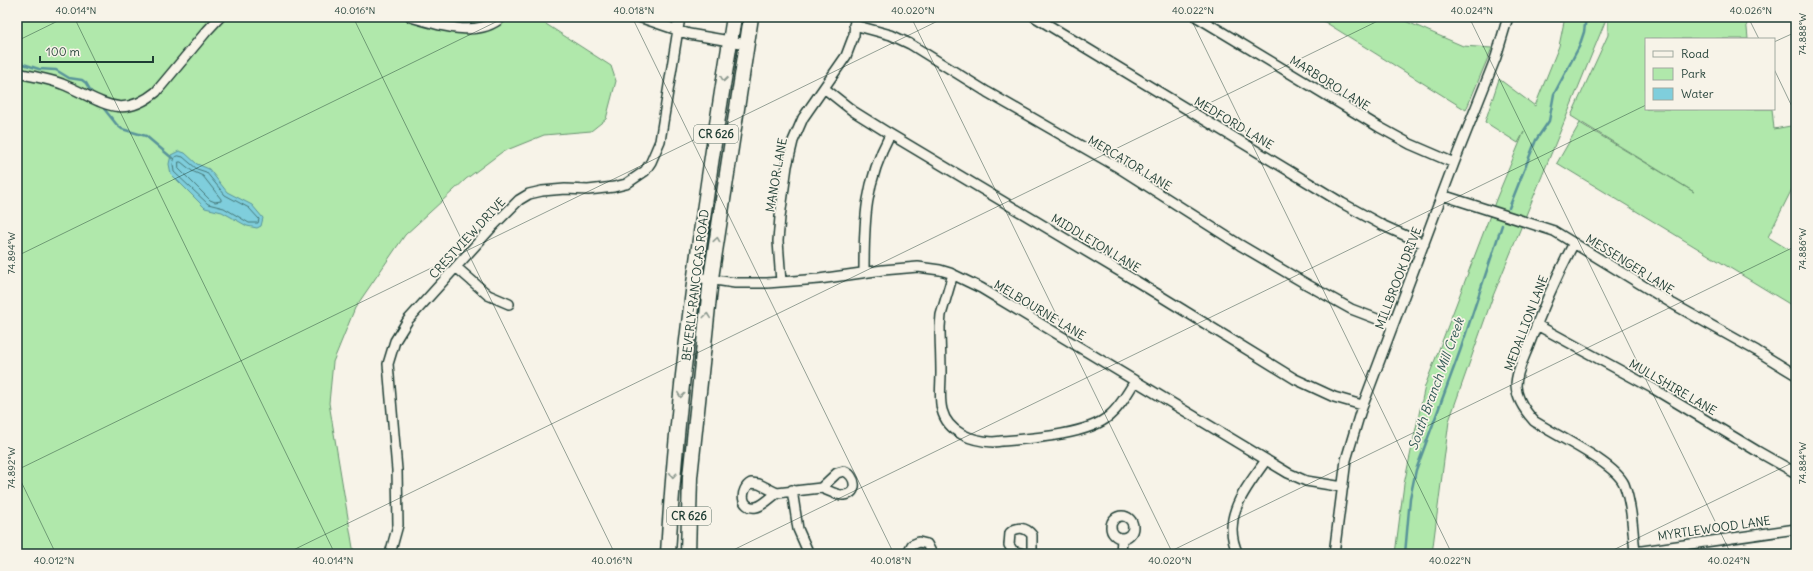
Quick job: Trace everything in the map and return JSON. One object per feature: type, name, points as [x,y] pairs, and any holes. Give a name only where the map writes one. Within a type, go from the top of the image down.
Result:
[{"type":"main road","name":"BEVERLY-RANCOCAS ROAD","points":[[668,554],[680,403],[695,277],[734,17]]},
{"type":"main road","name":"BEVERLY-RANCOCAS ROAD","points":[[688,551],[690,477],[711,278],[751,17]]},
{"type":"street","points":[[17,73],[61,84],[109,106],[134,106],[146,100],[156,92],[220,17]]},
{"type":"street","points":[[411,17],[429,22],[469,29],[488,26],[502,17]]},
{"type":"street","points":[[639,17],[677,31],[746,44]]},
{"type":"street","name":"CRESTVIEW DRIVE","points":[[390,554],[398,525],[397,470],[388,364],[395,341],[408,320],[510,208],[530,194],[554,190],[588,190],[614,187],[631,181],[645,171],[651,162],[660,140],[680,17]]},
{"type":"street","name":"MEDFORD LANE","points":[[1035,17],[1342,203],[1384,226],[1424,244]]},
{"type":"street","name":"MARBORO LANE","points":[[1197,17],[1379,127],[1410,144],[1454,163]]},
{"type":"street","name":"MILLBROOK DRIVE","points":[[1334,554],[1349,449],[1362,405],[1496,57],[1508,17]]},
{"type":"street","name":"MANOR LANE","points":[[781,282],[778,241],[781,204],[789,153],[797,129],[803,118],[846,56],[854,35],[855,21]]},
{"type":"street","name":"MERCATOR LANE","points":[[855,21],[892,35],[910,44],[987,92],[1116,166],[1251,252],[1351,309],[1393,325]]},
{"type":"street","name":"MIDDLETON LANE","points":[[824,88],[863,118],[1141,284],[1295,379],[1334,397],[1362,405]]},
{"type":"street","points":[[864,272],[865,222],[869,190],[875,166],[890,134]]},
{"type":"street","name":"MESSENGER LANE","points":[[1442,195],[1554,231],[1673,304],[1757,351],[1796,375]]},
{"type":"street","name":"MEDALLION LANE","points":[[1574,243],[1553,283],[1518,375],[1517,395],[1521,404],[1534,421],[1603,462],[1618,475],[1626,493],[1635,553]]},
{"type":"street","points":[[456,267],[488,296],[509,304]]},
{"type":"street","name":"MELBOURNE LANE","points":[[695,277],[744,283],[781,282],[918,267],[940,270],[953,274],[981,288],[1135,382],[1297,478],[1343,487]]},
{"type":"street","points":[[953,274],[941,315],[941,401],[944,417],[949,425],[965,436],[983,442],[993,442],[1058,434],[1090,427],[1104,420],[1115,410],[1135,382]]},
{"type":"street","name":"MULLSHIRE LANE","points":[[1537,325],[1654,389],[1796,473]]},
{"type":"street","points":[[1238,554],[1231,530],[1234,514],[1246,488],[1266,460]]},
{"type":"street","points":[[777,493],[792,490],[821,488]]},
{"type":"street","points":[[792,490],[798,529],[809,554]]},
{"type":"street","points":[[1023,554],[1013,551],[1009,544],[1010,533],[1017,528],[1026,529],[1032,535],[1032,554]]},
{"type":"street","name":"MYRTLEWOOD LANE","points":[[1635,553],[1796,529]]},
{"type":"street","points":[[1121,554],[1122,538]]},
{"type":"street","points":[[908,554],[912,545],[919,542],[927,544],[932,554]]},
{"type":"green space","points":[[17,17],[535,17],[611,66],[616,81],[606,119],[591,131],[544,135],[502,152],[466,179],[405,235],[355,308],[333,362],[329,403],[354,554],[17,554]]},
{"type":"green space","points":[[1317,17],[1396,17],[1463,46],[1492,48],[1466,110]]},
{"type":"green space","points":[[1565,17],[1607,17],[1493,296],[1449,421],[1432,554],[1395,554],[1404,484],[1425,386],[1497,197],[1524,132],[1518,143],[1485,122],[1499,79],[1535,106],[1559,46]]},
{"type":"green space","points":[[1608,17],[1746,17],[1748,38],[1645,38],[1645,110],[1772,110],[1774,129],[1796,125],[1796,181],[1768,237],[1796,254],[1796,308],[1557,163],[1580,123],[1694,192],[1571,116],[1608,35]]},
{"type":"water","points":[[179,151],[185,153],[197,164],[209,169],[227,192],[252,205],[263,218],[261,226],[257,228],[247,226],[222,212],[205,208],[171,174],[169,164],[171,155]]},
{"type":"waterway","name":"South Branch Mill Creek","points":[[1509,208],[1536,140],[1549,121],[1554,94],[1579,47],[1584,32],[1586,17]]},
{"type":"waterway","points":[[17,62],[39,69],[56,70],[69,78],[82,80],[86,83],[93,95]]},
{"type":"waterway","points":[[101,105],[122,129],[146,136],[172,158]]},
{"type":"waterway","name":"South Branch Mill Creek","points":[[1405,554],[1410,498],[1416,470],[1460,351],[1502,225]]}]
